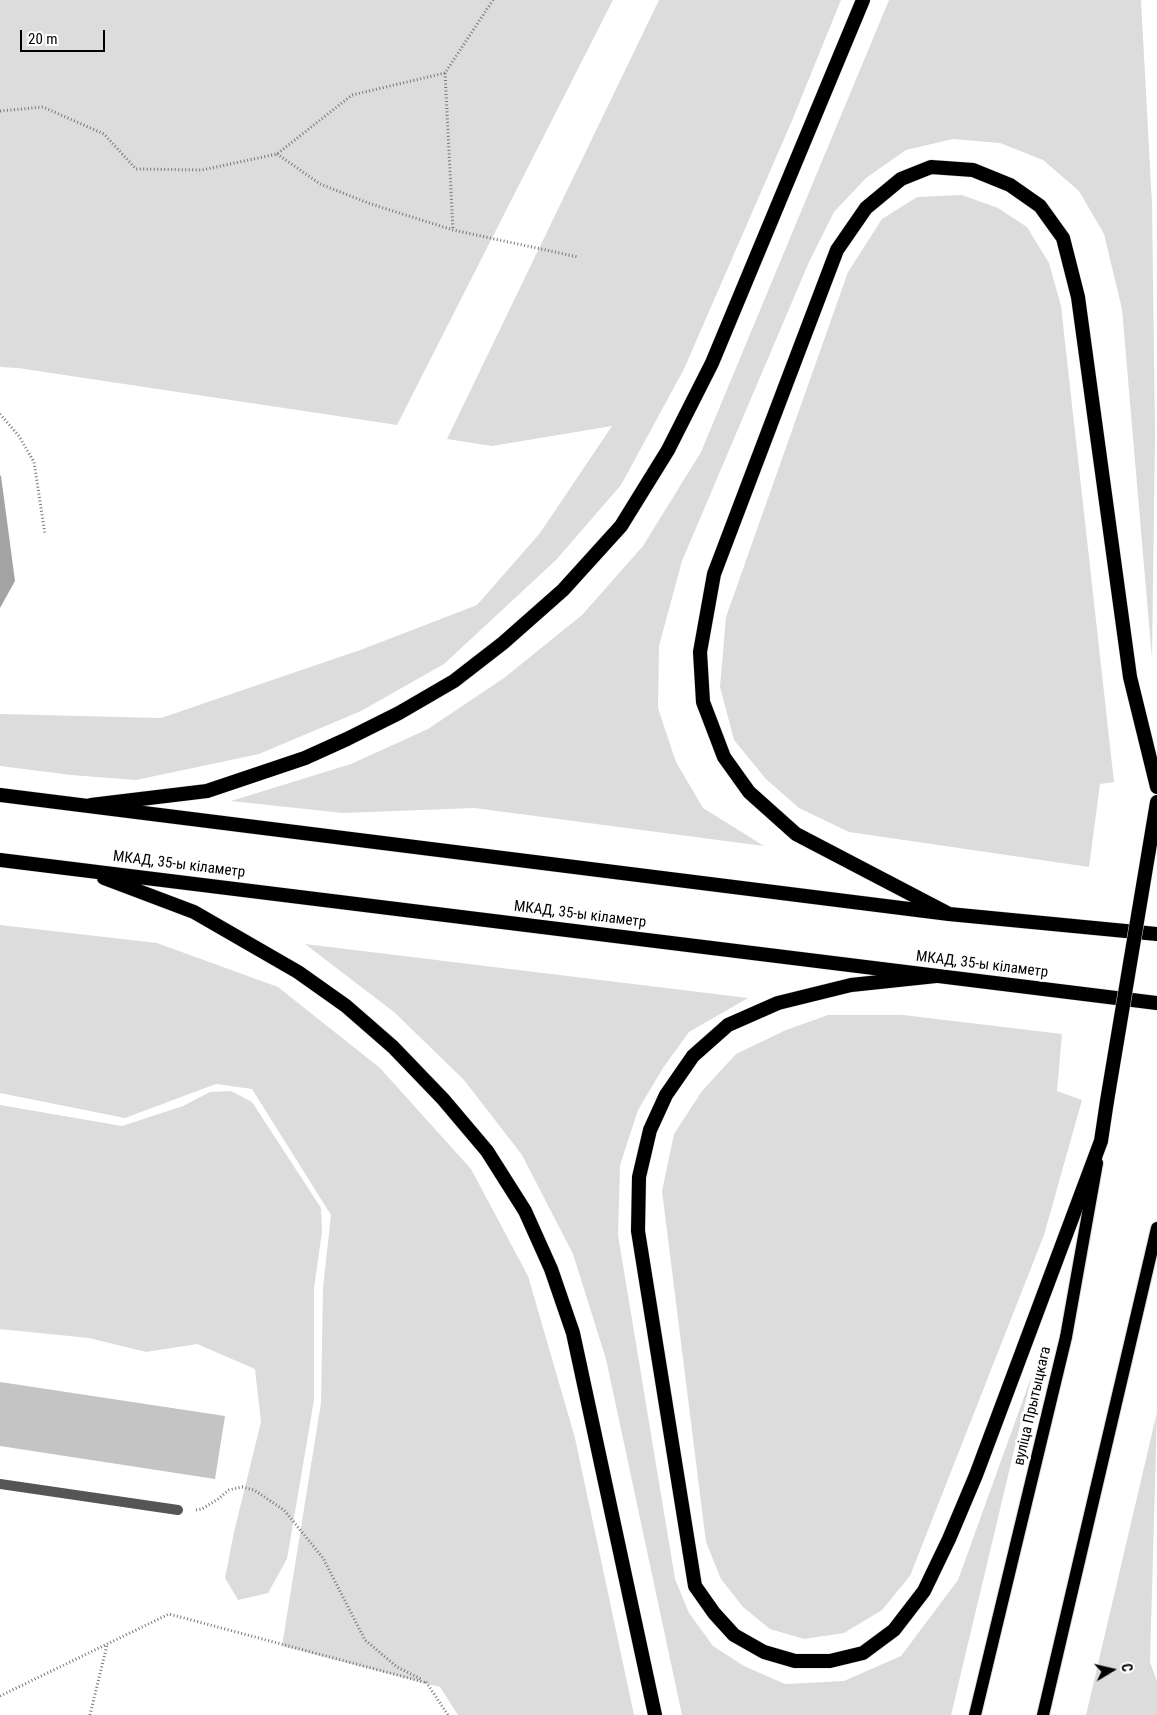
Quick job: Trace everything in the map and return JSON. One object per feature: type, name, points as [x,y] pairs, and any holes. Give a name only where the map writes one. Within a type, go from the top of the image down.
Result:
[{"type":"highway","points":[[91,805],[207,791],[306,758],[339,743],[399,713],[454,681],[503,644],[564,590],[621,526],[673,442],[712,363],[863,0]]},
{"type":"highway","points":[[948,914],[796,834],[749,792],[724,757],[703,702],[700,652],[714,574],[836,250],[866,208],[900,179],[931,167],[973,170],[1010,185],[1040,206],[1063,238],[1078,297],[1130,677],[1157,787]]},
{"type":"highway","points":[[0,794],[948,914],[1157,934]]},
{"type":"highway","name":"вуліца Прытыцкага","points":[[1101,1141],[1157,802]]},
{"type":"highway","name":"МКАД, 35-ы кіламетр","points":[[0,860],[1157,1003]]},
{"type":"highway","points":[[82,870],[194,912],[298,972],[346,1006],[393,1047],[443,1099],[488,1151],[525,1211],[552,1269],[573,1333],[655,1715]]},
{"type":"highway","points":[[936,976],[851,985],[778,1003],[728,1025],[693,1056],[666,1095],[650,1130],[639,1177],[638,1231],[695,1586],[714,1613],[734,1635],[764,1652],[795,1661],[830,1661],[863,1652],[894,1630],[924,1591],[949,1539],[976,1475],[1101,1141]]},
{"type":"main road","name":"вуліца Прытыцкага","points":[[976,1715],[1066,1337],[1101,1141]]},
{"type":"main road","points":[[1043,1715],[1157,1228]]},
{"type":"lane","points":[[0,1484],[178,1510]]},
{"type":"path","points":[[454,230],[445,73],[493,0]]},
{"type":"path","points":[[0,111],[43,107],[104,134],[136,168],[202,170],[278,154],[352,95],[445,73]]},
{"type":"path","points":[[278,154],[320,184],[371,204],[454,230],[578,256]]},
{"type":"path","points":[[0,414],[19,436],[34,462],[45,534]]},
{"type":"path","points":[[178,1510],[202,1509],[229,1490],[242,1487],[254,1490],[284,1510],[323,1558],[365,1640],[397,1666],[427,1683],[448,1715]]},
{"type":"path","points":[[0,1696],[169,1614],[427,1683]]},
{"type":"path","points":[[90,1715],[107,1645]]},
{"type":"shaded area","points":[[0,0],[613,0],[397,425],[18,368],[0,367]]},
{"type":"shaded area","points":[[659,0],[841,0],[791,123],[684,369],[621,485],[556,560],[444,664],[361,711],[259,754],[136,780],[71,775],[0,766],[0,714],[161,718],[363,649],[477,605],[540,533],[612,426],[492,446],[447,439]]},
{"type":"shaded area","points":[[889,0],[1141,0],[1152,204],[1155,433],[1152,659],[1122,309],[1104,234],[1079,191],[1043,160],[1000,143],[953,139],[906,150],[866,178],[834,212],[809,262],[682,561],[659,646],[658,708],[676,762],[703,808],[764,846],[474,808],[343,813],[231,801],[351,764],[428,729],[504,678],[582,615],[643,546],[701,452]]},
{"type":"shaded area","points":[[962,195],[998,208],[1027,227],[1049,263],[1061,306],[1114,782],[1100,784],[1089,867],[849,832],[799,808],[766,779],[734,740],[720,687],[726,617],[848,272],[882,219],[917,197]]},
{"type":"shaded area","points":[[0,475],[15,581],[0,608]]},
{"type":"shaded area","points":[[0,925],[157,943],[278,987],[380,1068],[471,1169],[528,1276],[575,1438],[634,1715],[458,1715],[440,1687],[282,1646],[321,1403],[323,1288],[331,1215],[252,1089],[216,1084],[125,1118],[0,1093]]},
{"type":"shaded area","points":[[305,944],[748,998],[689,1032],[663,1068],[638,1110],[620,1165],[618,1235],[675,1579],[689,1613],[713,1646],[744,1666],[785,1684],[844,1681],[901,1656],[958,1580],[1032,1375],[951,1715],[682,1715],[606,1359],[573,1254],[522,1155],[464,1080],[394,1012]]},
{"type":"shaded area","points":[[828,1015],[903,1015],[1062,1034],[1057,1091],[1082,1100],[1044,1235],[910,1576],[882,1610],[844,1633],[804,1639],[770,1629],[743,1607],[721,1579],[706,1542],[662,1191],[674,1134],[702,1091],[736,1054],[786,1030]]},
{"type":"shaded area","points":[[231,1091],[252,1102],[321,1208],[322,1232],[314,1288],[314,1400],[287,1559],[268,1593],[238,1600],[225,1578],[234,1532],[261,1422],[255,1369],[197,1344],[146,1352],[89,1338],[0,1329],[0,1105],[122,1126],[183,1106],[210,1092]]},
{"type":"shaded area","points":[[1157,1412],[1150,1662],[1157,1681],[1157,1715],[1086,1715]]},
{"type":"building","points":[[0,1382],[225,1416],[215,1479],[0,1446]]}]
